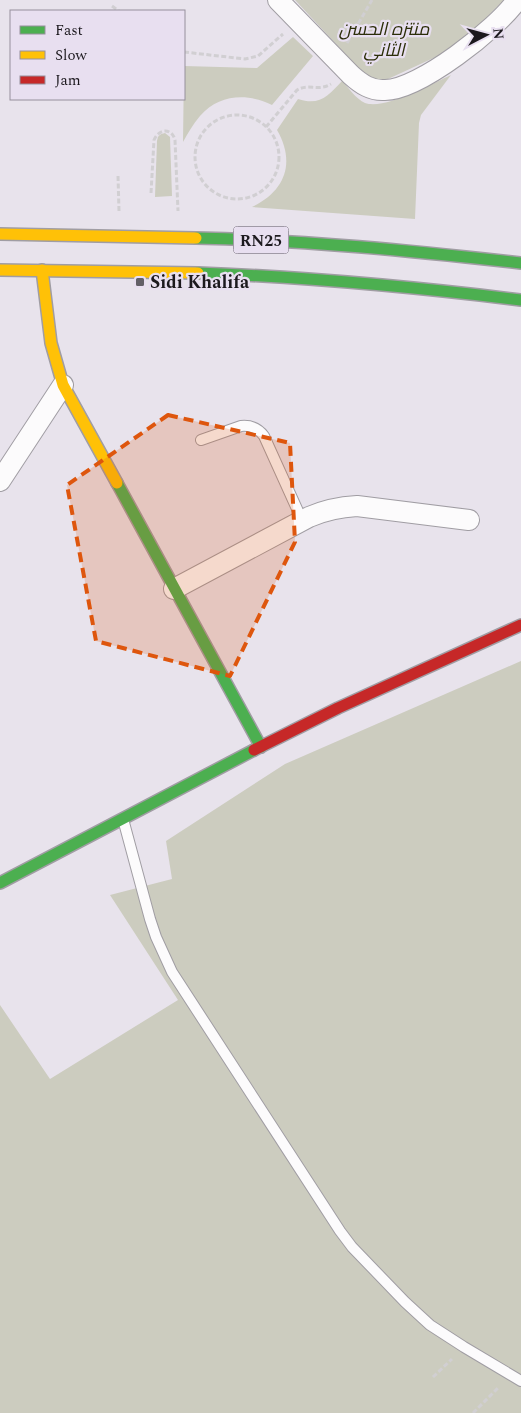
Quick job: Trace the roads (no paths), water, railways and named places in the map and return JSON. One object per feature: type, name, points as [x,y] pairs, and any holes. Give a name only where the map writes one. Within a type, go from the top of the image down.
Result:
[{"type":"street","points":[[278,0],[343,59],[361,84],[373,89],[386,90],[399,88],[435,70],[496,24],[517,0]]},
{"type":"street","name":"RN25","points":[[0,234],[245,239],[403,250],[521,263]]},
{"type":"street","name":"RN25","points":[[0,270],[186,273],[318,279],[410,287],[521,300]]},
{"type":"street","points":[[42,270],[51,343],[63,385],[261,747]]},
{"type":"street","points":[[0,480],[63,385]]},
{"type":"street","points":[[174,589],[324,510],[357,506],[469,520]]},
{"type":"street","points":[[0,883],[261,747],[356,700],[521,625]]},
{"type":"lane","points":[[201,440],[241,426],[247,425],[260,430],[302,520]]},
{"type":"lane","points":[[123,818],[140,887],[156,937],[172,972],[340,1231],[352,1247],[419,1316],[437,1330],[521,1381]]},
{"type":"place","name":"Sidi Khalifa","points":[[140,282]]},
{"type":"park label","name":"منتزه الحسن الثاني","points":[[384,39]]}]
